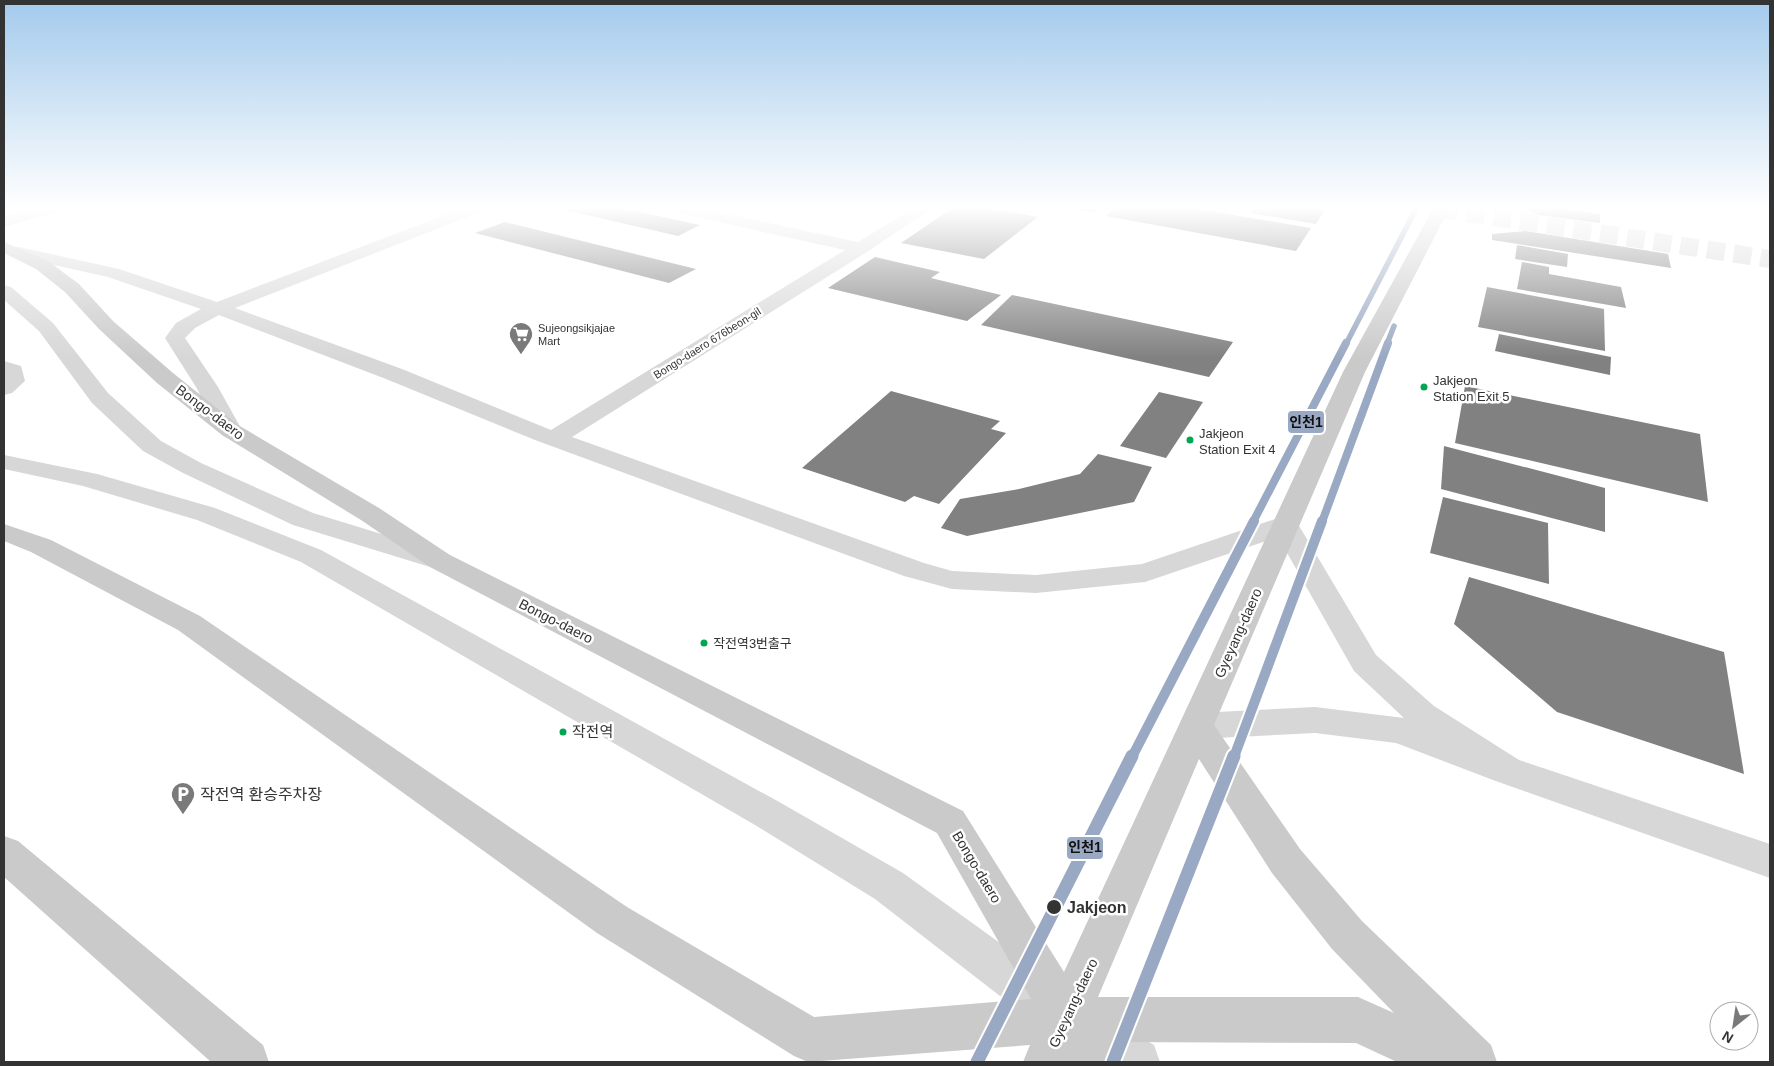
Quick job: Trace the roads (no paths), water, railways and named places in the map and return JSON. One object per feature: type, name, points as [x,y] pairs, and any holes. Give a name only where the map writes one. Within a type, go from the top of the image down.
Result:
[{"type":"main road","name":"Bongo-daero","points":[[20,259],[72,288],[106,325],[165,378],[230,430],[370,514],[440,561],[950,822],[1067,1019],[1098,1062]]},
{"type":"main road","name":"Gyeyang-daero","points":[[1046,1062],[1067,1019],[1354,372],[1414,259]]},
{"type":"main road","points":[[4,532],[40,546],[189,623],[612,920],[810,1040],[1067,1019],[1358,1020],[1448,1062]]},
{"type":"main road","points":[[1196,726],[1286,862],[1347,935],[1474,1062]]},
{"type":"main road","points":[[4,853],[246,1062]]},
{"type":"street","points":[[27,259],[113,273],[218,308],[394,374],[554,438],[914,570],[952,580],[1036,584],[1145,573],[1285,525],[1365,663],[1422,716],[1506,770]]},
{"type":"street","points":[[230,430],[207,387],[175,338],[178,330],[218,308],[345,259]]},
{"type":"street","name":"Bongo-daero 676beon-gil","points":[[554,438],[844,259]]},
{"type":"street","points":[[4,291],[46,327],[100,398],[152,446],[192,468],[303,519],[440,561]]},
{"type":"street","points":[[4,367],[13,371],[14,381],[4,388]]},
{"type":"street","points":[[4,462],[88,479],[206,514],[311,556],[768,814],[889,886],[1067,1019],[1120,1062]]},
{"type":"street","points":[[1196,726],[1315,720],[1399,730],[1506,770],[1770,861]]},
{"type":"street","points":[[1067,1019],[1137,1062]]},
{"type":"place","name":"Sujeongsikjajae Mart","points":[[521,355]]},
{"type":"place","name":"Jakjeon Station Exit 5","points":[[1424,387]]},
{"type":"place","name":"Jakjeon Station Exit 4","points":[[1190,440]]},
{"type":"place","name":"작전역3번출구","points":[[704,643]]},
{"type":"place","name":"작전역","points":[[563,732]]},
{"type":"place","name":"작전역 환승주차장","points":[[183,815]]},
{"type":"place","name":"Jakjeon","points":[[1054,907]]}]
